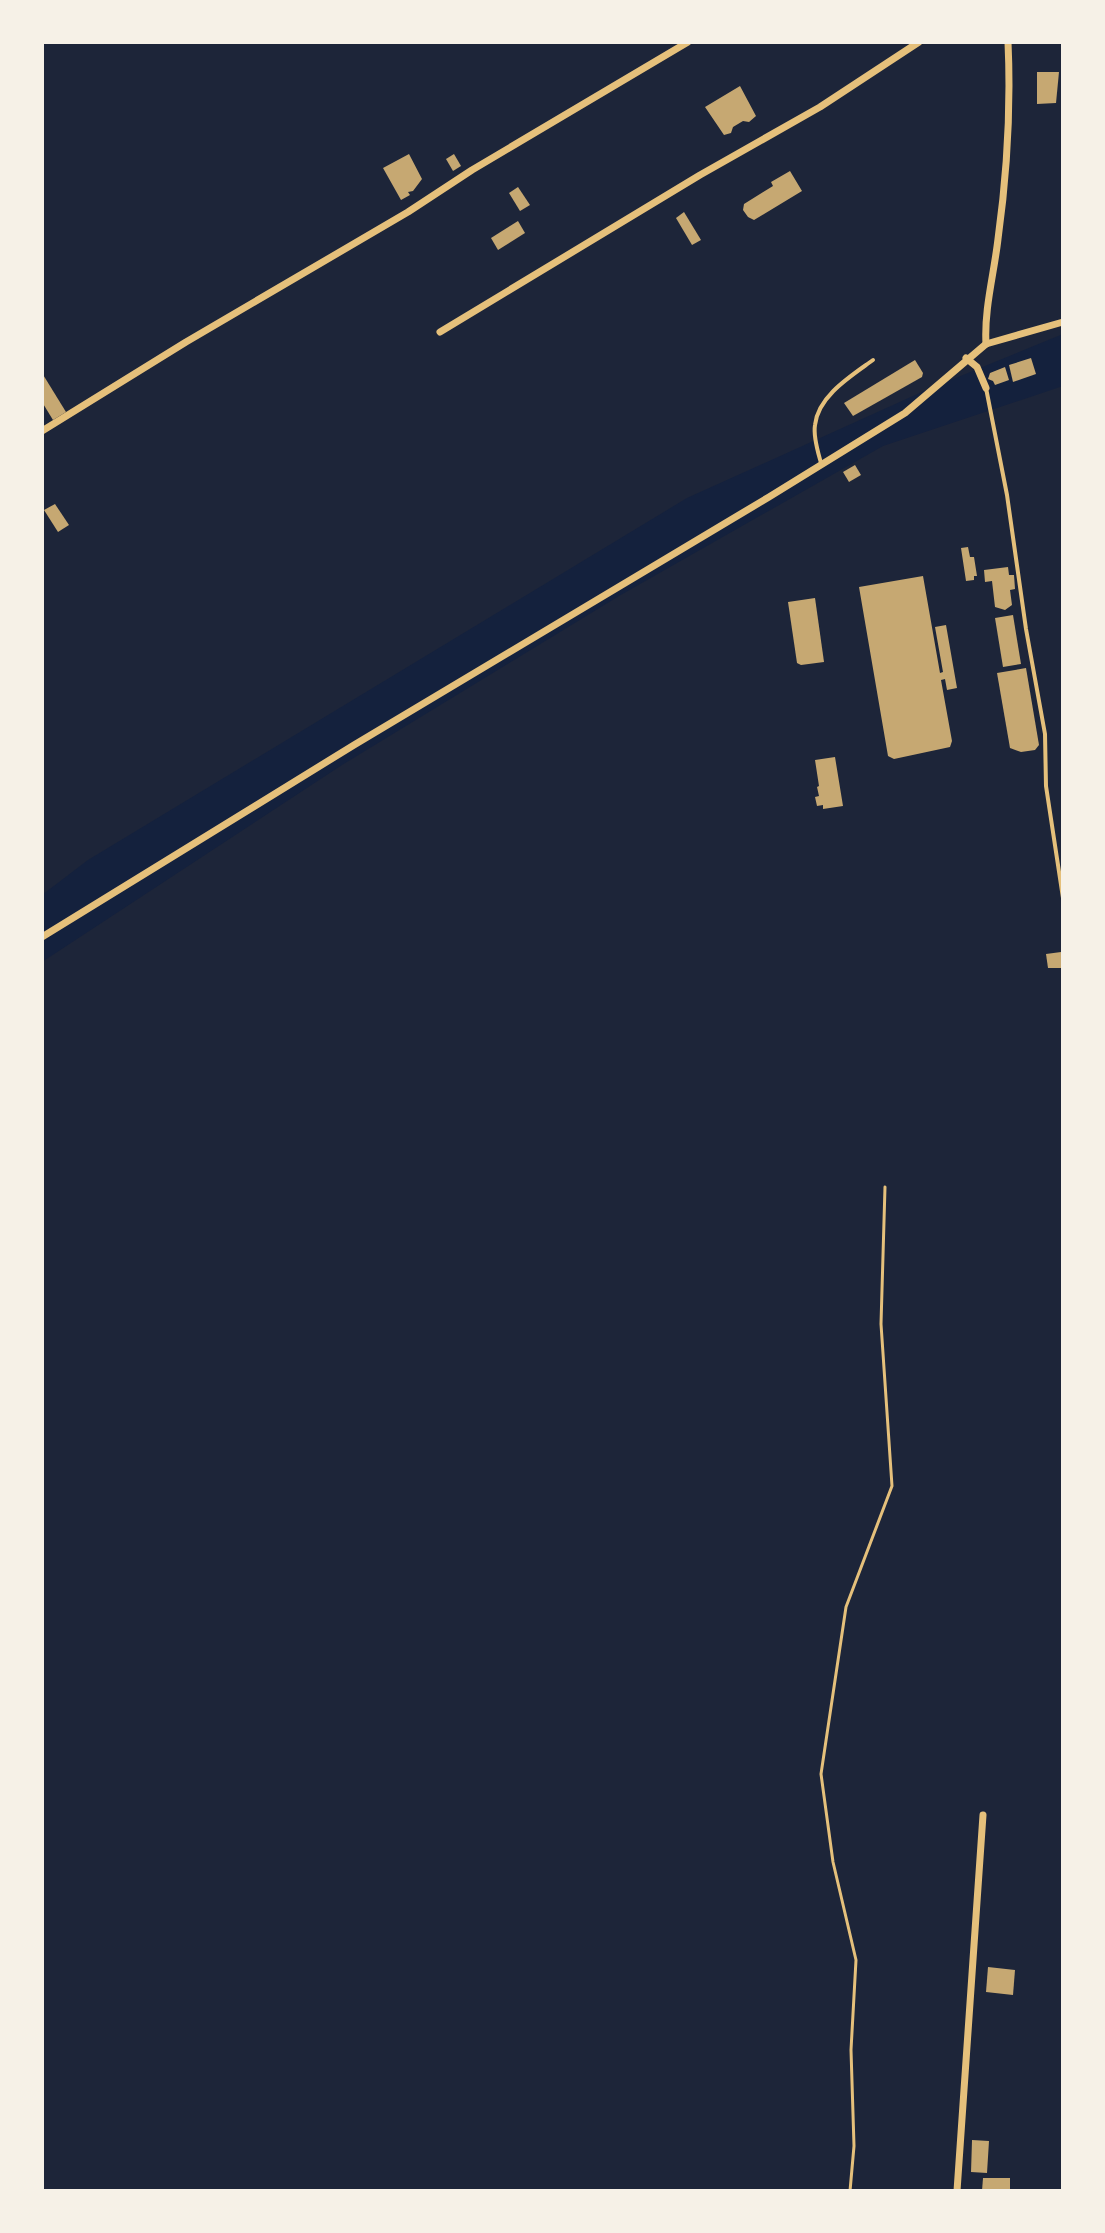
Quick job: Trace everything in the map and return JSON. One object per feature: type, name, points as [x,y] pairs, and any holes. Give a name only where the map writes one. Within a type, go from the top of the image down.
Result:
[{"type":"street","points":[[42,431],[688,42]]},
{"type":"street","points":[[440,332],[700,175],[820,107],[919,42]]},
{"type":"street","points":[[986,344],[985,325],[1008,139],[1008,42]]},
{"type":"street","points":[[42,937],[905,413],[986,344],[1063,322]]},
{"type":"street","points":[[966,358],[977,367],[986,388]]},
{"type":"street","points":[[957,2191],[983,1815]]},
{"type":"lane","points":[[821,465],[815,426],[820,409],[834,390],[873,360]]},
{"type":"lane","points":[[986,388],[1045,734],[1046,786],[1063,898]]},
{"type":"path","points":[[850,2191],[854,2146],[851,2050],[856,1960],[833,1862],[821,1774],[846,1607],[892,1486],[881,1324],[885,1187]]},
{"type":"shaded area","points":[[42,42],[1063,42],[1063,334],[924,391],[687,498],[88,860],[42,895]]},
{"type":"shaded area","points":[[1063,386],[1063,2191],[42,2191],[42,962],[342,765],[619,596],[883,446]]},
{"type":"building","points":[[1037,72],[1059,72],[1056,103],[1037,104]]},
{"type":"building","points":[[740,86],[756,116],[724,135],[705,107]]},
{"type":"building","points":[[409,154],[422,179],[413,191],[408,192],[410,195],[401,200],[383,168]]},
{"type":"building","points":[[454,154],[461,166],[453,171],[446,159]]},
{"type":"building","points":[[790,171],[802,191],[754,220],[748,217],[743,210],[744,204]]},
{"type":"building","points":[[518,187],[530,205],[520,211],[509,193]]},
{"type":"building","points":[[684,212],[701,240],[692,245],[676,218]]},
{"type":"building","points":[[518,221],[525,233],[498,250],[491,238]]},
{"type":"building","points":[[1031,358],[1036,374],[1013,382],[1009,365]]},
{"type":"building","points":[[915,360],[923,373],[922,377],[853,416],[844,403]]},
{"type":"building","points":[[1005,367],[1009,380],[995,385],[988,379],[990,373]]},
{"type":"building","points":[[42,373],[66,412],[53,420],[42,402]]},
{"type":"building","points":[[855,465],[861,475],[849,482],[843,472]]},
{"type":"building","points":[[55,504],[69,525],[58,532],[44,510]]},
{"type":"building","points":[[968,547],[970,557],[974,557],[977,576],[974,580],[966,581],[961,548]]},
{"type":"building","points":[[1008,567],[1009,575],[1014,575],[1015,589],[1010,590],[1012,605],[1005,610],[995,607],[992,581],[985,582],[984,570]]},
{"type":"building","points":[[923,576],[940,673],[943,672],[935,627],[946,625],[957,688],[947,690],[945,679],[941,680],[952,741],[950,747],[894,759],[888,756],[859,587]]},
{"type":"building","points":[[815,598],[824,662],[801,665],[797,663],[788,602]]},
{"type":"building","points":[[1013,615],[1021,664],[1003,667],[995,618]]},
{"type":"building","points":[[1026,668],[1039,745],[1035,750],[1021,752],[1010,748],[997,673]]},
{"type":"building","points":[[835,757],[843,806],[823,809],[823,805],[817,806],[815,797],[819,796],[819,786],[815,760]]},
{"type":"building","points":[[1061,952],[1063,968],[1048,968],[1046,954]]},
{"type":"building","points":[[988,1967],[1015,1970],[1013,1995],[986,1992]]},
{"type":"building","points":[[972,2140],[989,2141],[987,2173],[971,2172]]},
{"type":"building","points":[[983,2178],[1010,2178],[1010,2191],[982,2191]]}]
